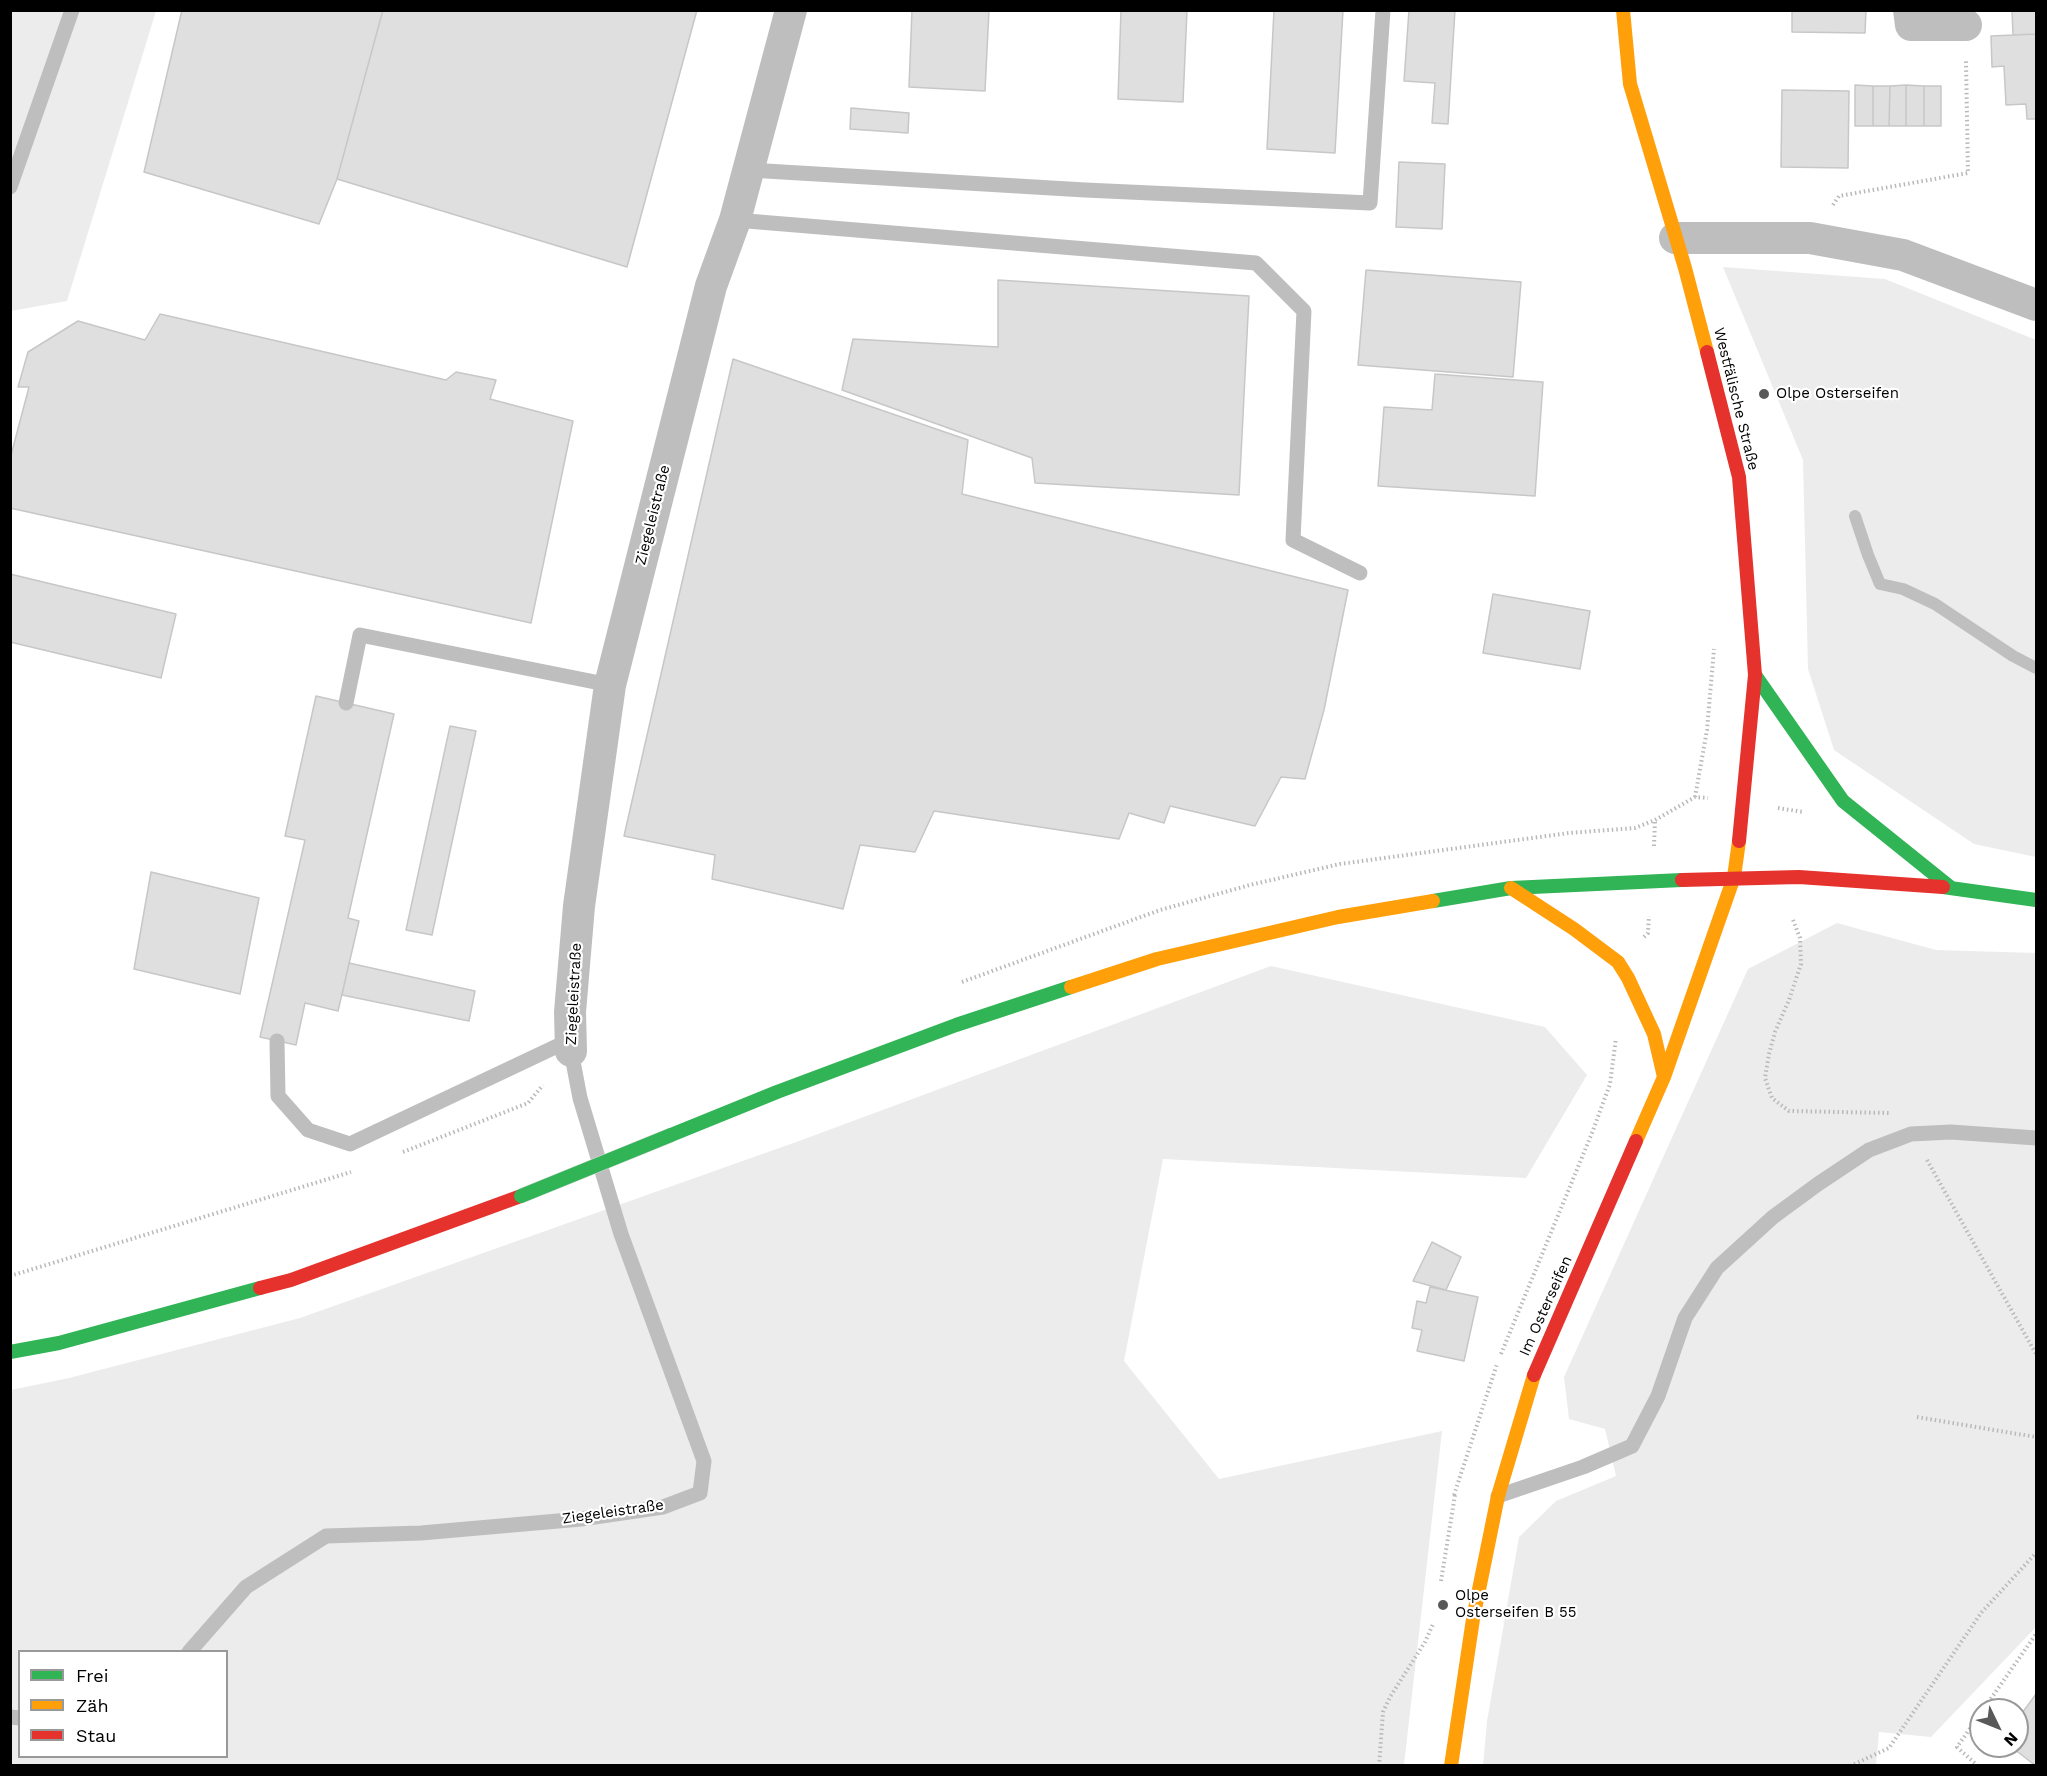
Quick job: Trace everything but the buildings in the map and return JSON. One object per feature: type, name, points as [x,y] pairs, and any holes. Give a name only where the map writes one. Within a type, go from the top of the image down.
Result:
[{"type":"street","name":"Ziegeleistraße","points":[[570,1045],[570,1012],[579,906],[610,685],[711,286],[735,220],[791,10]]},
{"type":"street","name":"Westfälische Straße","points":[[1623,10],[1630,84],[1675,238],[1739,477],[1755,675],[1744,802],[1734,877]]},
{"type":"street","points":[[1910,10],[1911,25],[1966,25]]},
{"type":"street","points":[[1675,238],[1810,238],[1903,255],[2037,304]]},
{"type":"street","points":[[1755,675],[1843,801],[1950,887]]},
{"type":"street","points":[[10,1352],[59,1343],[291,1280],[521,1196],[777,1092],[956,1025],[1157,959],[1338,917],[1511,888],[1734,877],[1799,878],[1950,887],[2037,900]]},
{"type":"street","name":"Im Osterseifen","points":[[1451,1766],[1473,1619],[1498,1496],[1534,1376],[1664,1077],[1734,877]]},
{"type":"street","points":[[1511,888],[1618,962],[1654,1034],[1664,1077]]},
{"type":"lane","points":[[10,187],[72,10]]},
{"type":"lane","points":[[749,170],[1085,190],[1370,203],[1383,10]]},
{"type":"lane","points":[[735,220],[1256,263],[1304,311],[1293,540],[1360,573]]},
{"type":"lane","points":[[346,703],[360,635],[610,685]]},
{"type":"lane","points":[[277,1041],[278,1096],[308,1130],[350,1144],[570,1045]]},
{"type":"lane","name":"Ziegeleistraße","points":[[191,1650],[246,1587],[326,1536],[421,1533],[580,1518],[663,1507],[700,1493],[704,1461],[621,1234],[580,1098],[570,1045]]},
{"type":"lane","points":[[1498,1496],[1583,1467],[1632,1446],[1658,1396],[1685,1318],[1717,1268],[1773,1217],[1869,1150],[1911,1134],[1951,1132],[2037,1138]]},
{"type":"path","points":[[1839,196],[1968,172],[1966,25]]},
{"type":"path","points":[[1695,797],[1707,730],[1714,642]]},
{"type":"path","points":[[1793,920],[1800,938],[1801,964],[1769,1054],[1765,1078],[1772,1098],[1789,1111],[1888,1112],[1898,1118],[1911,1134],[2037,1354]]},
{"type":"path","points":[[1440,1587],[1454,1494],[1494,1371],[1610,1084],[1616,1038],[1612,1028]]},
{"type":"path","points":[[394,1155],[528,1103],[570,1045]]},
{"type":"path","points":[[10,1276],[361,1168]]},
{"type":"path","points":[[1917,1417],[2037,1437]]},
{"type":"path","points":[[1454,1494],[1498,1496]]},
{"type":"path","points":[[1850,1766],[1889,1748],[1981,1613],[2037,1553]]},
{"type":"path","points":[[1379,1766],[1383,1713],[1390,1697],[1425,1642],[1434,1622]]},
{"type":"path","points":[[1992,1698],[2037,1634]]},
{"type":"path","points":[[1969,1730],[1957,1747],[1969,1758]]},
{"type":"shaded area","points":[[11,11],[156,11],[67,301],[11,311]]},
{"type":"shaded area","points":[[1723,267],[1885,279],[2036,340],[2036,857],[1974,844],[1834,750],[1808,669],[1803,460]]},
{"type":"shaded area","points":[[1837,923],[1936,950],[2036,953],[2036,1627],[1931,1737],[1879,1732],[1876,1765],[1483,1766],[1487,1721],[1519,1537],[1556,1501],[1616,1476],[1605,1429],[1569,1419],[1564,1377],[1748,969]]},
{"type":"shaded area","points":[[1271,966],[1545,1027],[1587,1075],[1526,1178],[1163,1159],[1124,1361],[1219,1479],[1442,1431],[1404,1765],[11,1766],[11,1390],[69,1378],[300,1318],[799,1141]]},
{"type":"waterway","points":[[1855,516],[1880,584],[1903,589],[1935,604],[2013,656],[2036,668]]},
{"type":"traffic: fast","points":[[1755,675],[1843,801],[1950,887]]},
{"type":"traffic: fast","points":[[1433,901],[1511,888],[1682,880]]},
{"type":"traffic: fast","points":[[1943,887],[2036,900]]},
{"type":"traffic: fast","points":[[671,1135],[777,1092],[956,1025],[1071,987]]},
{"type":"traffic: fast","points":[[521,1196],[671,1135]]},
{"type":"traffic: fast","points":[[10,1352],[59,1343],[260,1288]]},
{"type":"traffic: slow","points":[[1623,10],[1630,84],[1685,268],[1707,352]]},
{"type":"traffic: slow","points":[[1636,1141],[1664,1077],[1734,877],[1739,841]]},
{"type":"traffic: slow","points":[[1511,888],[1574,929],[1618,962],[1654,1034],[1664,1077]]},
{"type":"traffic: slow","points":[[1071,987],[1157,959],[1338,917],[1433,901]]},
{"type":"traffic: slow","points":[[1451,1766],[1473,1619],[1498,1496],[1534,1375]]},
{"type":"traffic: jam","points":[[1707,352],[1739,477],[1755,675],[1739,841]]},
{"type":"traffic: jam","points":[[1682,880],[1799,877],[1943,887]]},
{"type":"traffic: jam","points":[[1534,1375],[1636,1141]]},
{"type":"traffic: jam","points":[[260,1288],[291,1280],[521,1196]]},
{"type":"place","name":"Olpe Osterseifen","points":[[1764,394]]},
{"type":"place","name":"Olpe Osterseifen B 55","points":[[1443,1605]]}]
